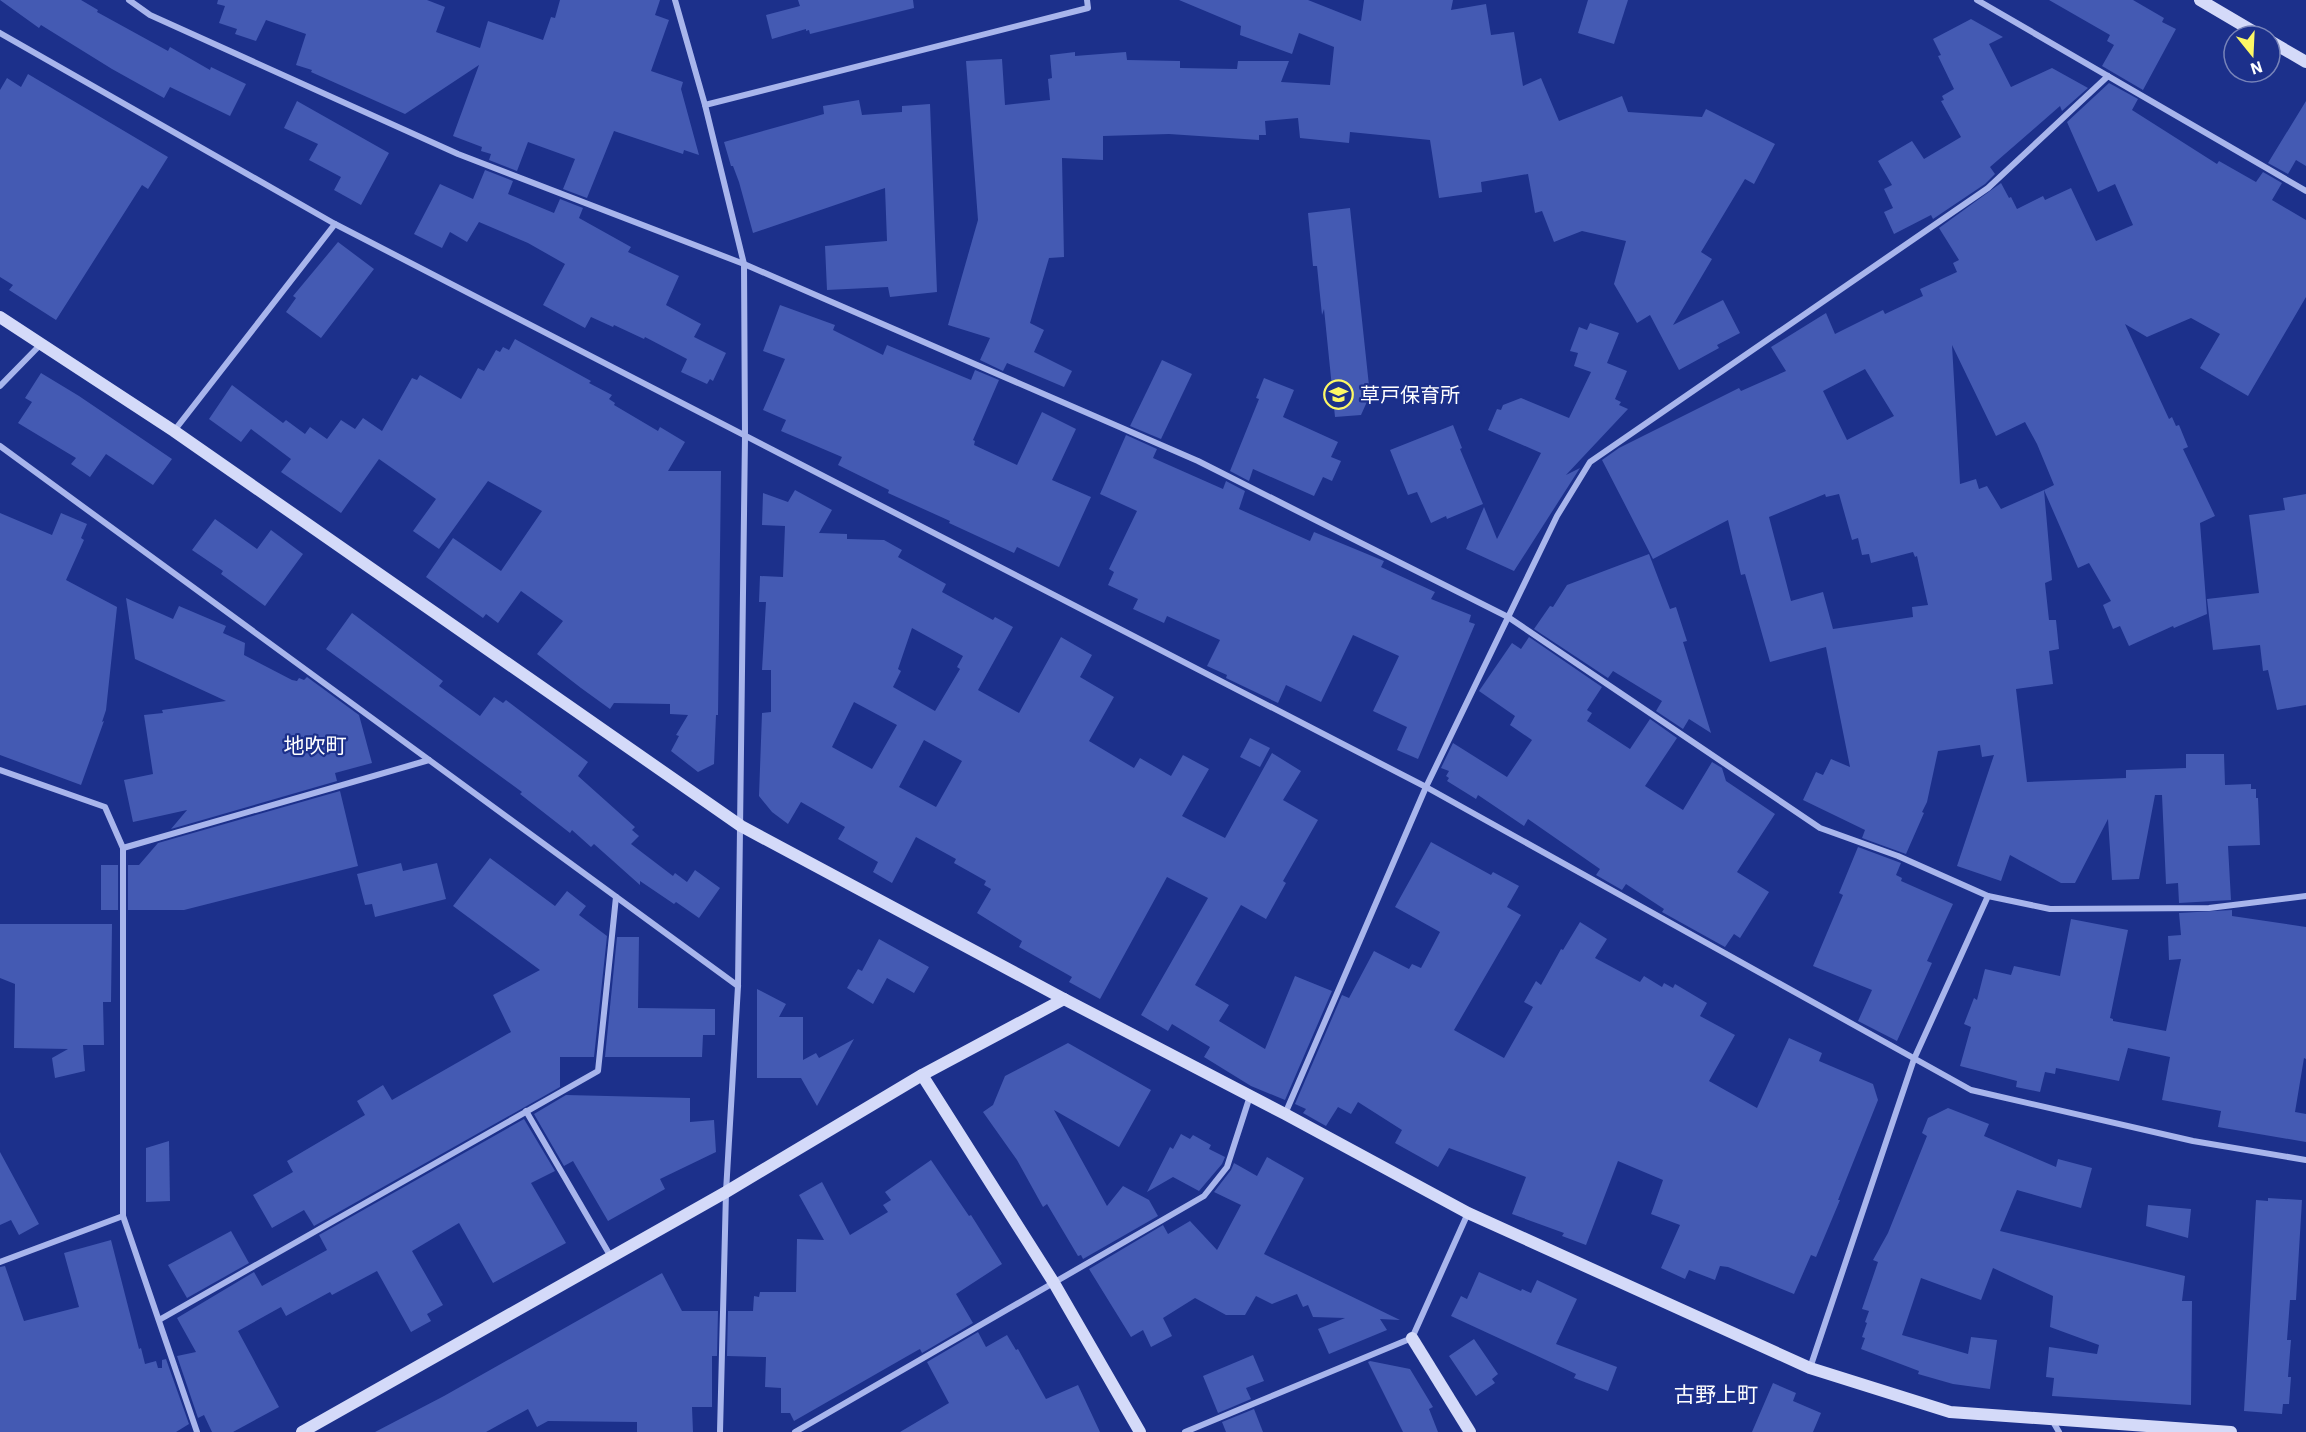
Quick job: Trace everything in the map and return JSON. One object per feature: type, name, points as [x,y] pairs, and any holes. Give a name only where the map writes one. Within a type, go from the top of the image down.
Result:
[{"type":"street","points":[[129,0],[150,15],[458,154],[744,264],[1198,462],[1508,617],[1820,828],[1898,856],[1988,896],[2050,909],[2209,908],[2306,896]]},
{"type":"street","points":[[675,0],[705,105],[744,264],[745,436],[738,986],[726,1192],[720,1432]]},
{"type":"street","points":[[705,105],[1088,8],[1087,0]]},
{"type":"street","points":[[1977,0],[2306,191]]},
{"type":"street","points":[[2200,0],[2241,24]]},
{"type":"street","points":[[0,33],[335,224],[1426,787],[1971,1090],[2193,1142],[2306,1160]]},
{"type":"street","points":[[2282,48],[2306,62]]},
{"type":"street","points":[[1285,1114],[1426,787],[1557,516],[1590,462],[1988,188],[2108,76]]},
{"type":"street","points":[[174,431],[335,224]]},
{"type":"street","points":[[0,317],[174,431],[741,826],[1468,1213],[1810,1368],[1950,1412],[2231,1432]]},
{"type":"street","points":[[0,386],[42,343]]},
{"type":"street","points":[[0,446],[738,986]]},
{"type":"street","points":[[123,848],[429,760]]},
{"type":"street","points":[[0,770],[105,807],[123,848],[123,1216],[197,1432]]},
{"type":"street","points":[[1810,1368],[1914,1059],[1988,896]]},
{"type":"street","points":[[159,1320],[598,1071],[616,897]]},
{"type":"street","points":[[302,1432],[726,1192],[922,1075],[1064,999]]},
{"type":"street","points":[[922,1075],[1054,1283],[1140,1432]]},
{"type":"street","points":[[795,1432],[1204,1196],[1227,1167],[1250,1096]]},
{"type":"street","points":[[526,1112],[611,1257]]},
{"type":"street","points":[[1185,1432],[1412,1338],[1468,1213]]},
{"type":"street","points":[[0,1262],[123,1216]]},
{"type":"street","points":[[1412,1338],[1470,1432]]},
{"type":"street","points":[[2051,1419],[2059,1432]]},
{"type":"building","points":[[0,0],[81,0],[98,10],[97,12],[168,51],[170,47],[210,70],[211,67],[246,84],[230,116],[170,87],[164,98],[41,25],[39,28]]},
{"type":"building","points":[[218,0],[427,0],[445,7],[436,32],[480,48],[488,21],[543,40],[551,17],[555,18],[560,0],[660,0],[655,15],[669,20],[651,71],[683,82],[681,89],[699,155],[684,150],[683,154],[614,131],[587,198],[563,189],[575,159],[528,142],[517,171],[489,160],[491,154],[481,151],[482,147],[453,136],[479,65],[405,114],[311,72],[312,70],[296,65],[306,34],[266,20],[256,41],[235,34],[237,29],[219,23],[225,6],[217,4]]},
{"type":"building","points":[[798,0],[913,0],[914,8],[810,34],[806,29],[772,39],[766,15],[800,6]]},
{"type":"building","points":[[1179,0],[1308,0],[1361,21],[1364,0],[1453,0],[1451,10],[1486,4],[1491,35],[1514,32],[1523,86],[1541,78],[1559,121],[1622,96],[1628,112],[1702,117],[1706,109],[1775,144],[1754,184],[1745,179],[1701,252],[1712,259],[1673,325],[1723,300],[1740,333],[1717,345],[1719,348],[1679,370],[1650,315],[1637,323],[1614,284],[1626,241],[1582,231],[1554,242],[1542,211],[1535,213],[1528,174],[1481,182],[1482,192],[1439,198],[1430,140],[1350,132],[1349,143],[1300,138],[1298,118],[1265,121],[1266,135],[1259,135],[1259,140],[1169,134],[1103,136],[1103,160],[1062,158],[1064,257],[1049,258],[1030,323],[1044,330],[1034,352],[1072,371],[1064,387],[1007,363],[1003,371],[980,360],[990,338],[948,325],[978,220],[966,61],[1002,59],[1005,105],[1050,100],[1048,79],[1052,78],[1050,55],[1075,52],[1075,56],[1126,52],[1127,60],[1180,61],[1180,68],[1237,69],[1238,61],[1289,61],[1281,82],[1330,85],[1334,47],[1299,33],[1292,54],[1240,35],[1241,26]]},
{"type":"building","points":[[1588,0],[1628,0],[1614,44],[1578,33]]},
{"type":"building","points":[[2049,0],[2133,0],[2164,18],[2162,22],[2176,29],[2143,90],[2102,66],[2114,45],[2107,41],[2110,35]]},
{"type":"building","points":[[1971,19],[2003,37],[1989,44],[2011,87],[2052,68],[2088,88],[2062,111],[2060,106],[1990,167],[1995,174],[1985,184],[1933,219],[1931,215],[1894,234],[1884,212],[1893,208],[1884,189],[1892,185],[1878,161],[1912,141],[1924,159],[1961,137],[1941,101],[1944,100],[1942,96],[1954,89],[1938,56],[1941,55],[1933,39]]},
{"type":"building","points":[[28,74],[168,157],[148,189],[142,185],[56,320],[9,290],[13,285],[0,277],[0,90],[7,78],[21,87]]},
{"type":"building","points":[[2109,83],[2138,99],[2132,110],[2217,164],[2219,161],[2256,182],[2263,172],[2282,183],[2272,200],[2306,220],[2306,297],[2248,396],[2200,368],[2220,334],[2191,318],[2147,337],[2125,324],[2169,419],[2172,417],[2176,426],[2179,425],[2188,447],[2183,449],[2215,516],[2200,523],[2207,614],[2174,628],[2173,626],[2129,646],[2120,626],[2113,629],[2103,605],[2111,601],[2089,563],[2078,568],[2044,490],[2052,580],[2045,583],[2049,620],[2056,620],[2059,649],[2049,651],[2053,684],[2016,689],[2027,782],[2126,778],[2126,770],[2186,768],[2186,754],[2224,754],[2225,785],[2251,784],[2251,789],[2256,789],[2256,798],[2258,798],[2260,845],[2228,846],[2231,900],[2179,903],[2178,883],[2166,884],[2162,795],[2155,795],[2139,879],[2112,880],[2108,819],[2075,883],[2061,883],[2010,855],[2001,881],[1957,866],[1994,755],[1982,757],[1980,745],[1938,751],[1927,802],[1922,812],[1924,813],[1906,854],[1862,838],[1865,830],[1803,800],[1816,772],[1823,775],[1831,759],[1850,767],[1826,647],[1770,662],[1745,574],[1741,575],[1728,520],[1653,559],[1602,460],[1619,448],[1739,388],[1741,391],[1786,371],[1771,347],[1826,313],[1835,334],[1883,310],[1885,314],[1923,296],[1920,289],[1957,272],[1953,263],[1959,260],[1939,228],[2001,183],[2017,209],[2043,196],[2045,200],[2071,188],[2096,241],[2133,225],[2115,184],[2098,192],[2067,122]],"holes":[[[1952,345],[1996,436],[2025,422],[2054,485],[2001,509],[1987,486],[1979,489],[1976,479],[1960,484]],[[1865,369],[1894,416],[1847,440],[1823,391]],[[1825,494],[1826,497],[1839,494],[1852,540],[1858,538],[1862,555],[1869,554],[1871,563],[1913,552],[1915,557],[1917,556],[1928,605],[1912,607],[1913,617],[1833,629],[1823,592],[1791,601],[1769,517]]]},
{"type":"building","points":[[859,100],[862,115],[902,112],[902,106],[930,104],[937,292],[890,297],[888,287],[827,290],[825,246],[887,241],[885,188],[753,233],[739,182],[731,166],[724,142],[824,114],[823,106]]},
{"type":"building","points":[[297,101],[389,153],[361,205],[334,190],[341,177],[309,160],[318,144],[284,128]]},
{"type":"building","points":[[2306,101],[2306,166],[2296,160],[2288,174],[2268,163]]},
{"type":"building","points":[[485,170],[513,181],[508,194],[554,213],[560,199],[583,208],[579,218],[631,247],[628,252],[679,276],[666,305],[701,324],[694,337],[726,353],[713,381],[710,379],[707,384],[681,372],[687,359],[645,337],[644,339],[591,317],[585,328],[543,305],[565,264],[528,243],[479,222],[467,242],[450,232],[442,248],[414,234],[440,184],[473,199]]},
{"type":"building","points":[[1350,208],[1370,395],[1361,415],[1335,417],[1324,309],[1322,315],[1317,266],[1313,266],[1308,213]]},
{"type":"building","points":[[338,242],[374,269],[321,338],[286,312],[296,298],[293,296]]},
{"type":"building","points":[[780,305],[835,325],[833,330],[883,355],[887,345],[971,380],[975,370],[999,380],[973,440],[974,445],[1017,465],[1042,412],[1076,429],[1052,480],[1091,497],[1059,567],[1017,547],[1014,553],[949,523],[950,521],[888,493],[889,490],[838,465],[842,457],[781,431],[786,420],[763,410],[785,359],[763,351]]},
{"type":"building","points":[[1590,323],[1619,333],[1607,363],[1627,371],[1615,399],[1621,402],[1619,405],[1628,409],[1566,475],[1580,468],[1514,571],[1466,549],[1484,507],[1497,539],[1541,453],[1488,430],[1497,409],[1501,410],[1503,405],[1521,398],[1569,418],[1591,372],[1574,366],[1578,353],[1570,351],[1579,327],[1587,330]]},
{"type":"building","points":[[515,339],[612,395],[609,399],[615,403],[614,405],[658,431],[660,427],[685,442],[668,471],[721,471],[718,715],[716,715],[714,764],[698,772],[671,751],[679,736],[676,735],[688,715],[670,714],[670,704],[614,703],[610,709],[537,654],[563,621],[521,591],[498,623],[486,614],[483,618],[426,577],[453,538],[501,571],[542,511],[488,481],[439,549],[413,531],[436,499],[379,459],[341,513],[281,472],[291,459],[251,429],[241,442],[209,419],[232,385],[283,423],[286,420],[305,434],[310,427],[327,439],[341,420],[355,429],[363,418],[382,431],[412,378],[417,380],[420,375],[461,399],[478,368],[484,371],[496,350],[500,352],[503,347],[509,350]]},
{"type":"building","points":[[1162,360],[1192,374],[1161,439],[1130,426]]},
{"type":"building","points":[[41,373],[172,459],[153,485],[106,454],[90,477],[71,464],[76,458],[18,423],[32,402],[25,398]]},
{"type":"building","points":[[1264,378],[1294,390],[1283,417],[1338,442],[1331,457],[1341,461],[1332,481],[1323,477],[1314,496],[1253,469],[1249,481],[1230,471],[1259,399],[1256,398]]},
{"type":"building","points":[[1453,425],[1462,448],[1460,449],[1483,504],[1431,523],[1417,492],[1408,495],[1390,450]]},
{"type":"building","points":[[1126,435],[1157,449],[1153,458],[1223,489],[1226,481],[1245,491],[1239,509],[1310,541],[1314,532],[1384,561],[1381,567],[1435,592],[1431,599],[1471,615],[1469,622],[1475,624],[1418,759],[1397,750],[1407,727],[1373,711],[1399,656],[1353,635],[1321,702],[1286,685],[1278,703],[1226,678],[1227,675],[1207,666],[1220,640],[1167,616],[1164,623],[1133,609],[1138,599],[1108,585],[1114,572],[1109,569],[1137,511],[1100,494]]},
{"type":"building","points":[[795,490],[832,510],[819,533],[847,534],[847,539],[884,540],[902,550],[898,557],[946,584],[942,592],[993,620],[995,617],[1013,627],[978,690],[1019,713],[1061,637],[1092,655],[1080,677],[1114,697],[1089,741],[1134,768],[1140,758],[1171,776],[1183,755],[1209,769],[1182,816],[1225,838],[1272,753],[1301,771],[1283,800],[1318,820],[1283,881],[1286,883],[1266,919],[1241,905],[1195,985],[1229,1005],[1219,1021],[1265,1049],[1295,976],[1332,991],[1285,1100],[1251,1086],[1204,1057],[1210,1047],[1172,1024],[1168,1031],[1141,1015],[1208,898],[1167,877],[1100,999],[1069,982],[1072,977],[1019,947],[1022,941],[977,913],[991,889],[984,885],[986,881],[954,863],[956,859],[916,837],[892,883],[873,872],[878,862],[838,839],[845,827],[801,802],[788,824],[772,812],[759,796],[762,713],[771,712],[771,670],[762,670],[766,602],[759,602],[760,576],[783,577],[785,526],[762,525],[763,493],[788,502]],"holes":[[[912,628],[963,656],[957,667],[960,669],[935,711],[893,687],[901,671],[898,669]],[[854,702],[897,725],[872,769],[832,747]],[[924,740],[962,761],[936,807],[899,787]]]},
{"type":"building","points":[[2306,494],[2306,705],[2277,710],[2268,670],[2263,671],[2260,645],[2213,650],[2207,599],[2259,593],[2249,515],[2285,510],[2283,498]]},
{"type":"building","points":[[0,513],[52,535],[61,513],[87,524],[81,538],[84,540],[66,580],[117,607],[106,710],[102,722],[104,721],[81,785],[0,755]]},
{"type":"building","points":[[215,519],[257,549],[271,530],[303,554],[265,606],[221,574],[223,571],[192,550]]},
{"type":"building","points":[[1649,554],[1670,609],[1676,607],[1687,641],[1683,642],[1711,733],[1689,719],[1683,729],[1656,711],[1662,701],[1613,671],[1608,678],[1534,629],[1550,606],[1553,607],[1567,585]]},
{"type":"building","points":[[126,598],[173,619],[179,606],[226,626],[223,633],[245,643],[244,655],[292,680],[297,681],[299,678],[304,680],[307,677],[359,715],[372,763],[335,773],[337,781],[171,829],[187,810],[133,822],[124,780],[153,774],[144,715],[163,713],[162,710],[226,701],[135,659]]},
{"type":"building","points":[[352,613],[443,681],[439,686],[480,716],[494,697],[503,703],[506,700],[588,762],[578,776],[635,827],[632,830],[639,836],[631,844],[673,876],[675,873],[687,882],[695,870],[720,888],[699,918],[640,881],[640,885],[594,844],[591,847],[572,830],[570,833],[520,794],[522,792],[326,649]]},
{"type":"building","points":[[1529,637],[1602,687],[1587,710],[1592,713],[1587,721],[1630,749],[1650,719],[1677,738],[1645,786],[1683,810],[1712,762],[1722,768],[1726,781],[1775,814],[1737,872],[1769,892],[1740,938],[1734,934],[1725,947],[1662,912],[1664,909],[1626,884],[1622,890],[1596,875],[1600,869],[1528,819],[1524,826],[1478,795],[1476,799],[1447,781],[1449,778],[1446,776],[1449,771],[1441,768],[1453,743],[1507,777],[1532,740],[1510,725],[1515,716],[1479,691],[1512,643],[1521,649]]},
{"type":"building","points":[[1250,738],[1270,748],[1260,767],[1240,757]]},
{"type":"building","points":[[340,791],[358,866],[184,910],[128,910],[128,865],[139,865],[158,843]]},
{"type":"building","points":[[1431,842],[1491,875],[1493,872],[1519,886],[1507,907],[1521,915],[1454,1030],[1504,1058],[1533,1007],[1524,1002],[1536,981],[1541,985],[1561,949],[1563,950],[1580,922],[1607,939],[1595,958],[1640,982],[1644,976],[1662,987],[1664,983],[1673,988],[1675,984],[1707,1003],[1700,1016],[1735,1035],[1709,1081],[1757,1108],[1789,1038],[1822,1053],[1819,1061],[1873,1084],[1878,1100],[1816,1257],[1811,1255],[1794,1294],[1728,1267],[1720,1266],[1715,1280],[1689,1270],[1685,1279],[1661,1268],[1680,1225],[1651,1214],[1663,1180],[1618,1161],[1586,1245],[1562,1236],[1564,1233],[1512,1214],[1526,1177],[1449,1148],[1438,1167],[1395,1143],[1402,1130],[1358,1102],[1351,1114],[1338,1107],[1326,1126],[1303,1113],[1306,1109],[1295,1104],[1342,995],[1349,998],[1374,951],[1409,969],[1412,964],[1421,968],[1440,932],[1395,907]]},
{"type":"building","points":[[1858,847],[1901,863],[1896,875],[1902,878],[1901,881],[1953,904],[1927,961],[1932,963],[1897,1041],[1858,1021],[1872,990],[1813,966],[1843,895],[1839,893]]},
{"type":"building","points":[[490,858],[555,906],[567,891],[586,906],[579,915],[607,936],[594,1057],[560,1057],[560,1087],[314,1226],[304,1210],[272,1228],[253,1195],[293,1172],[287,1161],[365,1115],[357,1101],[383,1085],[392,1100],[511,1032],[493,995],[540,970],[453,906]]},
{"type":"building","points":[[401,863],[403,871],[437,863],[446,899],[375,917],[372,904],[365,905],[357,874]]},
{"type":"building","points":[[101,865],[118,865],[118,910],[101,910]]},
{"type":"building","points":[[2232,910],[2232,916],[2306,927],[2306,1059],[2304,1058],[2295,1112],[2306,1114],[2306,1142],[2218,1127],[2221,1111],[2162,1100],[2170,1057],[2128,1048],[2119,1081],[2056,1068],[2055,1074],[2045,1072],[2040,1092],[2016,1087],[2017,1081],[1960,1066],[1971,1027],[1964,1024],[1974,998],[1977,1000],[1985,969],[2011,975],[2014,966],[2060,976],[2071,919],[2128,930],[2110,1018],[2113,1021],[2166,1031],[2181,959],[2169,960],[2168,936],[2181,935],[2179,913]]},
{"type":"building","points":[[0,924],[112,924],[111,1002],[103,1002],[104,1045],[83,1045],[85,1071],[55,1078],[52,1058],[68,1049],[14,1048],[15,984],[0,978]]},
{"type":"building","points":[[617,937],[639,937],[638,1008],[715,1009],[715,1035],[703,1035],[702,1057],[605,1057]]},
{"type":"building","points":[[879,939],[929,967],[914,993],[887,978],[873,1004],[847,988],[858,969],[862,971]]},
{"type":"building","points":[[757,989],[786,1004],[779,1017],[803,1017],[803,1060],[816,1053],[819,1058],[854,1039],[817,1106],[801,1078],[757,1078]]},
{"type":"building","points":[[1068,1043],[1151,1090],[1119,1147],[1054,1110],[1107,1206],[1123,1186],[1149,1200],[1158,1216],[1083,1259],[1081,1255],[1078,1256],[1047,1204],[1043,1207],[1017,1160],[983,1112],[993,1105],[1005,1076]]},
{"type":"building","points":[[566,1095],[690,1098],[690,1122],[714,1120],[716,1152],[660,1179],[665,1189],[608,1221],[573,1161],[564,1166],[534,1114]]},
{"type":"building","points":[[1948,1108],[1989,1124],[1984,1136],[2056,1167],[2058,1159],[2092,1168],[2081,1208],[2017,1190],[2000,1231],[2185,1276],[2182,1301],[2192,1301],[2191,1405],[2052,1396],[2054,1378],[2046,1377],[2049,1347],[2097,1354],[2099,1345],[2050,1327],[2053,1296],[1993,1268],[1981,1300],[1921,1278],[1902,1335],[1968,1354],[1971,1337],[1997,1340],[1990,1389],[1953,1384],[1918,1374],[1919,1371],[1861,1349],[1869,1311],[1862,1309],[1878,1262],[1873,1260],[1888,1233],[1927,1136],[1922,1133],[1928,1118]]},
{"type":"building","points":[[524,1119],[555,1171],[531,1183],[566,1243],[493,1283],[459,1223],[412,1251],[443,1305],[427,1314],[431,1321],[411,1332],[377,1271],[332,1295],[330,1292],[286,1316],[281,1307],[238,1331],[279,1407],[233,1432],[212,1432],[204,1415],[198,1418],[177,1356],[196,1352],[177,1318],[254,1272],[262,1286],[327,1250],[319,1235]]},
{"type":"building","points":[[1181,1134],[1190,1139],[1193,1135],[1211,1145],[1209,1149],[1225,1157],[1222,1164],[1199,1191],[1173,1177],[1147,1192],[1170,1147],[1173,1149]]},
{"type":"building","points":[[169,1141],[170,1201],[146,1202],[146,1148]]},
{"type":"building","points":[[0,1152],[39,1224],[19,1235],[11,1220],[0,1225]]},
{"type":"building","points":[[1267,1157],[1304,1178],[1264,1254],[1400,1320],[1380,1319],[1387,1330],[1329,1354],[1318,1329],[1345,1318],[1313,1317],[1308,1305],[1303,1307],[1297,1294],[1272,1304],[1256,1296],[1245,1315],[1226,1315],[1195,1298],[1163,1318],[1172,1336],[1151,1347],[1143,1330],[1131,1337],[1089,1269],[1163,1225],[1168,1234],[1190,1221],[1217,1250],[1241,1205],[1214,1192],[1234,1163],[1257,1176]]},
{"type":"building","points":[[931,1160],[969,1216],[971,1215],[1002,1264],[956,1294],[973,1323],[922,1353],[920,1349],[918,1350],[794,1421],[790,1413],[781,1413],[781,1388],[765,1387],[766,1357],[727,1356],[728,1311],[753,1311],[754,1296],[759,1297],[760,1292],[796,1292],[797,1239],[824,1240],[799,1195],[822,1182],[850,1235],[888,1212],[883,1205],[891,1200],[885,1192]]},
{"type":"building","points":[[2268,1198],[2302,1200],[2296,1300],[2290,1300],[2287,1340],[2291,1340],[2288,1377],[2291,1377],[2289,1404],[2283,1404],[2282,1414],[2244,1411],[2256,1200],[2268,1201]]},
{"type":"building","points":[[2148,1205],[2191,1209],[2188,1238],[2146,1226]]},
{"type":"building","points":[[231,1231],[249,1263],[187,1298],[168,1265]]},
{"type":"building","points":[[111,1240],[139,1349],[141,1348],[145,1364],[156,1361],[158,1368],[162,1368],[162,1360],[166,1359],[189,1424],[176,1432],[0,1432],[0,1267],[5,1266],[24,1321],[79,1307],[64,1253]]},
{"type":"building","points":[[1479,1272],[1521,1291],[1522,1289],[1531,1293],[1537,1280],[1577,1299],[1556,1344],[1617,1367],[1608,1391],[1574,1378],[1576,1374],[1451,1316],[1461,1296],[1467,1299]]},
{"type":"building","points":[[662,1273],[682,1311],[718,1311],[717,1356],[712,1356],[712,1407],[692,1407],[693,1432],[637,1432],[637,1422],[548,1421],[537,1427],[528,1409],[486,1432],[375,1432],[444,1396]]},
{"type":"building","points":[[978,1332],[986,1347],[1007,1335],[1016,1350],[1018,1349],[1046,1399],[1078,1385],[1100,1432],[900,1432],[949,1403],[927,1362]]},
{"type":"building","points":[[1474,1339],[1498,1374],[1492,1379],[1495,1383],[1476,1396],[1449,1356]]},
{"type":"building","points":[[1253,1355],[1264,1381],[1246,1388],[1251,1399],[1218,1413],[1203,1376]]},
{"type":"building","points":[[1368,1362],[1410,1369],[1433,1407],[1429,1409],[1438,1432],[1403,1432]]},
{"type":"building","points":[[1773,1383],[1796,1393],[1793,1401],[1821,1413],[1813,1432],[1752,1432]]},
{"type":"building","points":[[1254,1409],[1263,1432],[1226,1432],[1222,1422]]},
{"type":"place","name":"草戸保育所","points":[[1339,394]]},
{"type":"district","name":"地吹町","points":[[315,745]]},
{"type":"district","name":"古野上町","points":[[1716,1394]]}]
